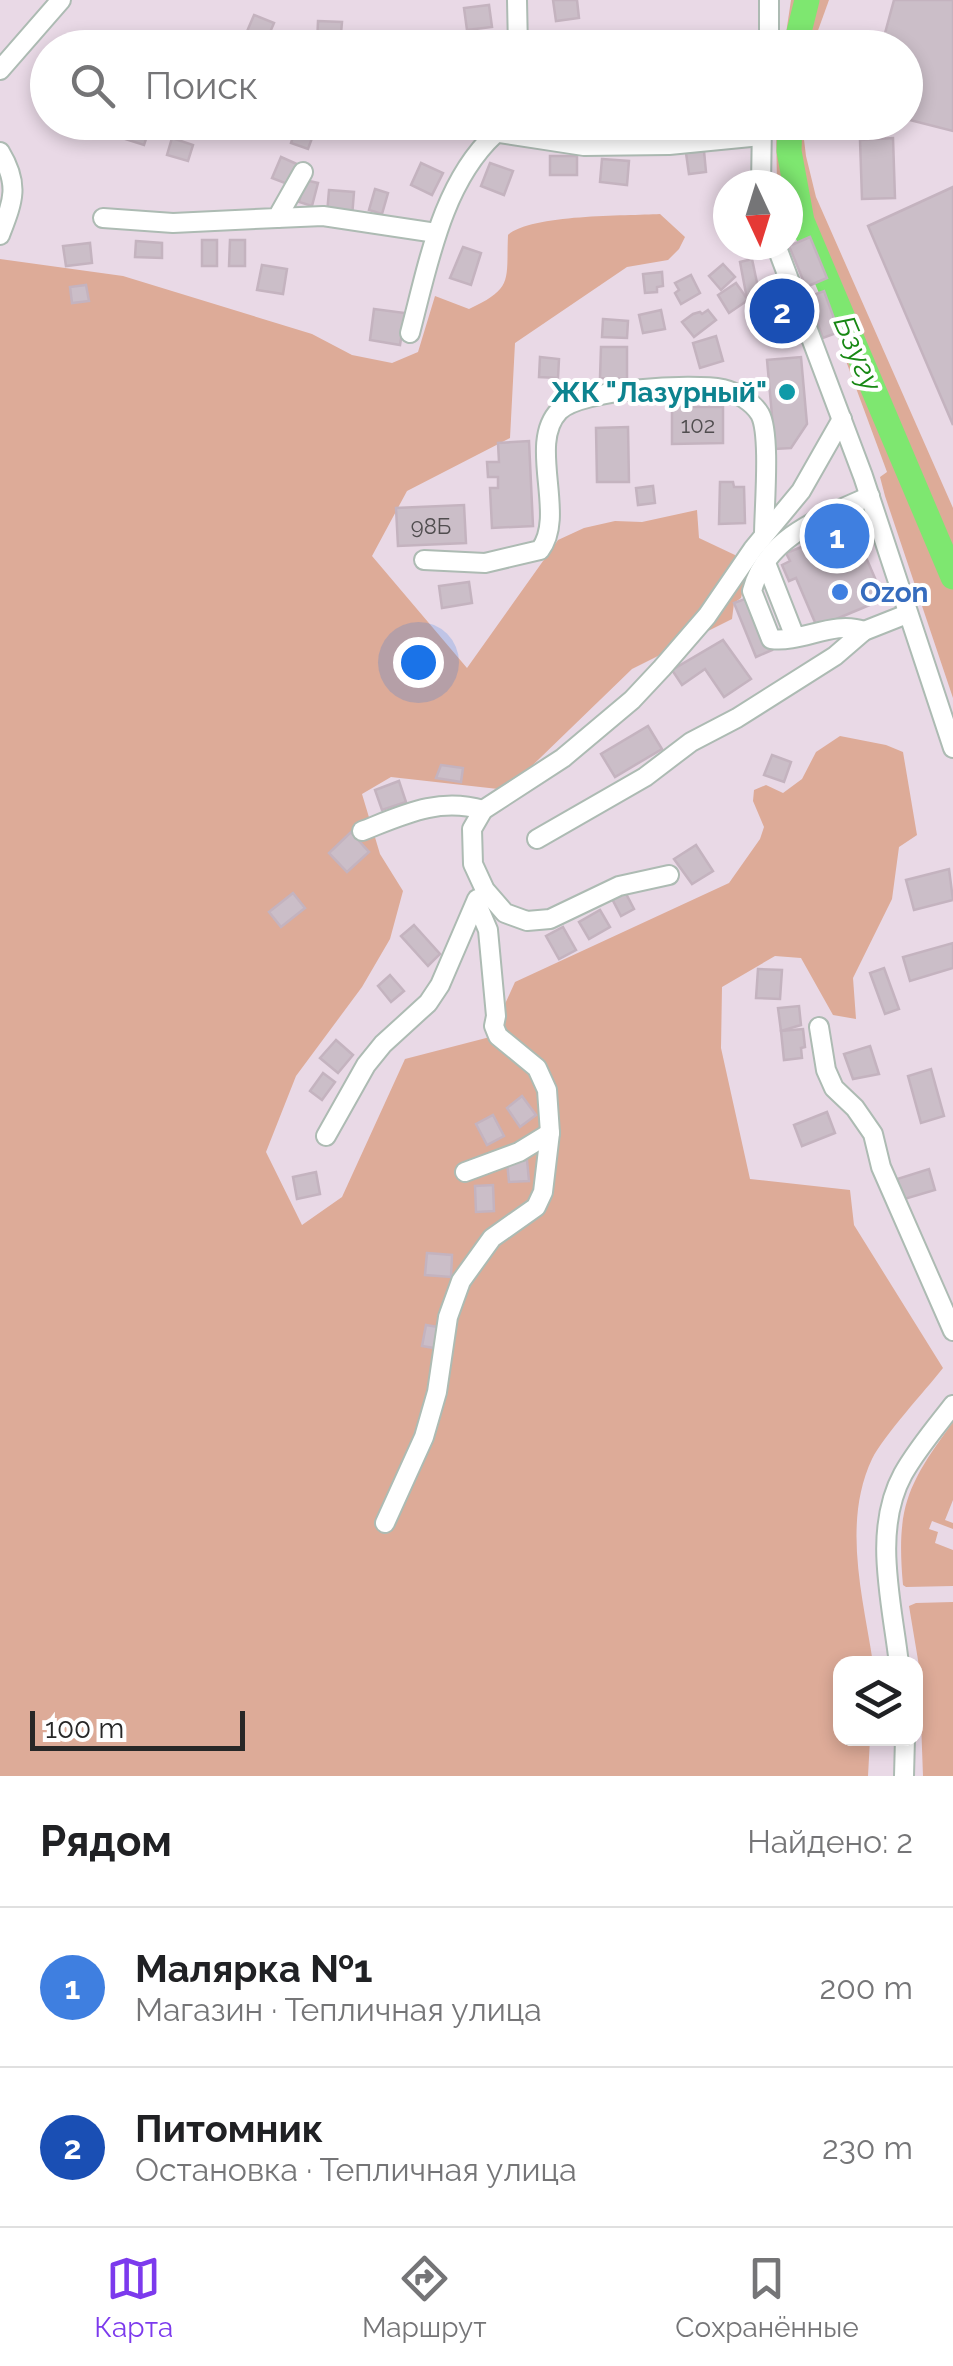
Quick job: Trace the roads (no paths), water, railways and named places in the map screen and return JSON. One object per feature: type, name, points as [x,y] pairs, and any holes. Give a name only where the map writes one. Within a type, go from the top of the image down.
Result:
[{"type":"street","points":[[35,30],[61,0]]},
{"type":"street","points":[[517,0],[518,30]]},
{"type":"street","points":[[769,0],[769,30]]},
{"type":"street","points":[[0,70],[30,36]]},
{"type":"street","points":[[410,333],[436,233],[470,160],[489,140]]},
{"type":"street","points":[[560,140],[584,146],[635,146],[679,140]]},
{"type":"street","points":[[761,140],[761,170]]},
{"type":"street","points":[[0,152],[13,173],[12,197],[0,235]]},
{"type":"street","points":[[277,218],[303,172]]},
{"type":"street","points":[[103,218],[173,224],[324,216],[436,233]]},
{"type":"street","points":[[782,260],[870,496],[953,748]]},
{"type":"street","points":[[424,560],[485,562],[540,550],[549,532],[547,442],[559,411],[577,400],[607,393],[665,388],[726,390],[761,415],[765,434],[764,535]]},
{"type":"street","points":[[669,876],[620,886],[550,919],[527,920],[505,913],[480,879],[473,864],[472,829],[482,810],[562,758],[632,700],[706,616],[801,491],[842,419]]},
{"type":"street","points":[[864,631],[843,628],[771,640],[752,598],[753,584],[766,563],[799,528],[870,496]]},
{"type":"street","points":[[537,839],[646,777],[691,742],[835,656],[864,631],[907,614]]},
{"type":"street","points":[[362,831],[436,804],[461,804],[482,810]]},
{"type":"street","points":[[326,1136],[366,1064],[428,1003],[440,985],[477,904],[480,879]]},
{"type":"street","points":[[385,1523],[424,1437],[448,1317],[461,1281],[492,1238],[536,1206],[543,1192],[550,1133],[548,1090],[537,1068],[498,1036],[494,1026],[488,930],[477,904]]},
{"type":"street","points":[[820,1026],[826,1070],[834,1088],[874,1134],[881,1167],[953,1331]]},
{"type":"street","points":[[466,1172],[519,1152],[550,1133]]},
{"type":"street","points":[[898,1656],[886,1550],[889,1513],[903,1475],[953,1405]]},
{"type":"street","points":[[904,1746],[904,1776]]},
{"type":"waterway","name":"Бзугу","points":[[800,30],[807,0]]},
{"type":"waterway","name":"Бзугу","points":[[789,140],[802,221],[953,577]]},
{"type":"place","name":"Питомник","points":[[782,311]]},
{"type":"place","name":"ЖК \"Лазурный\"","points":[[787,392]]},
{"type":"place","name":"Малярка №1","points":[[837,536]]},
{"type":"place","name":"Ozon","points":[[840,592]]}]
